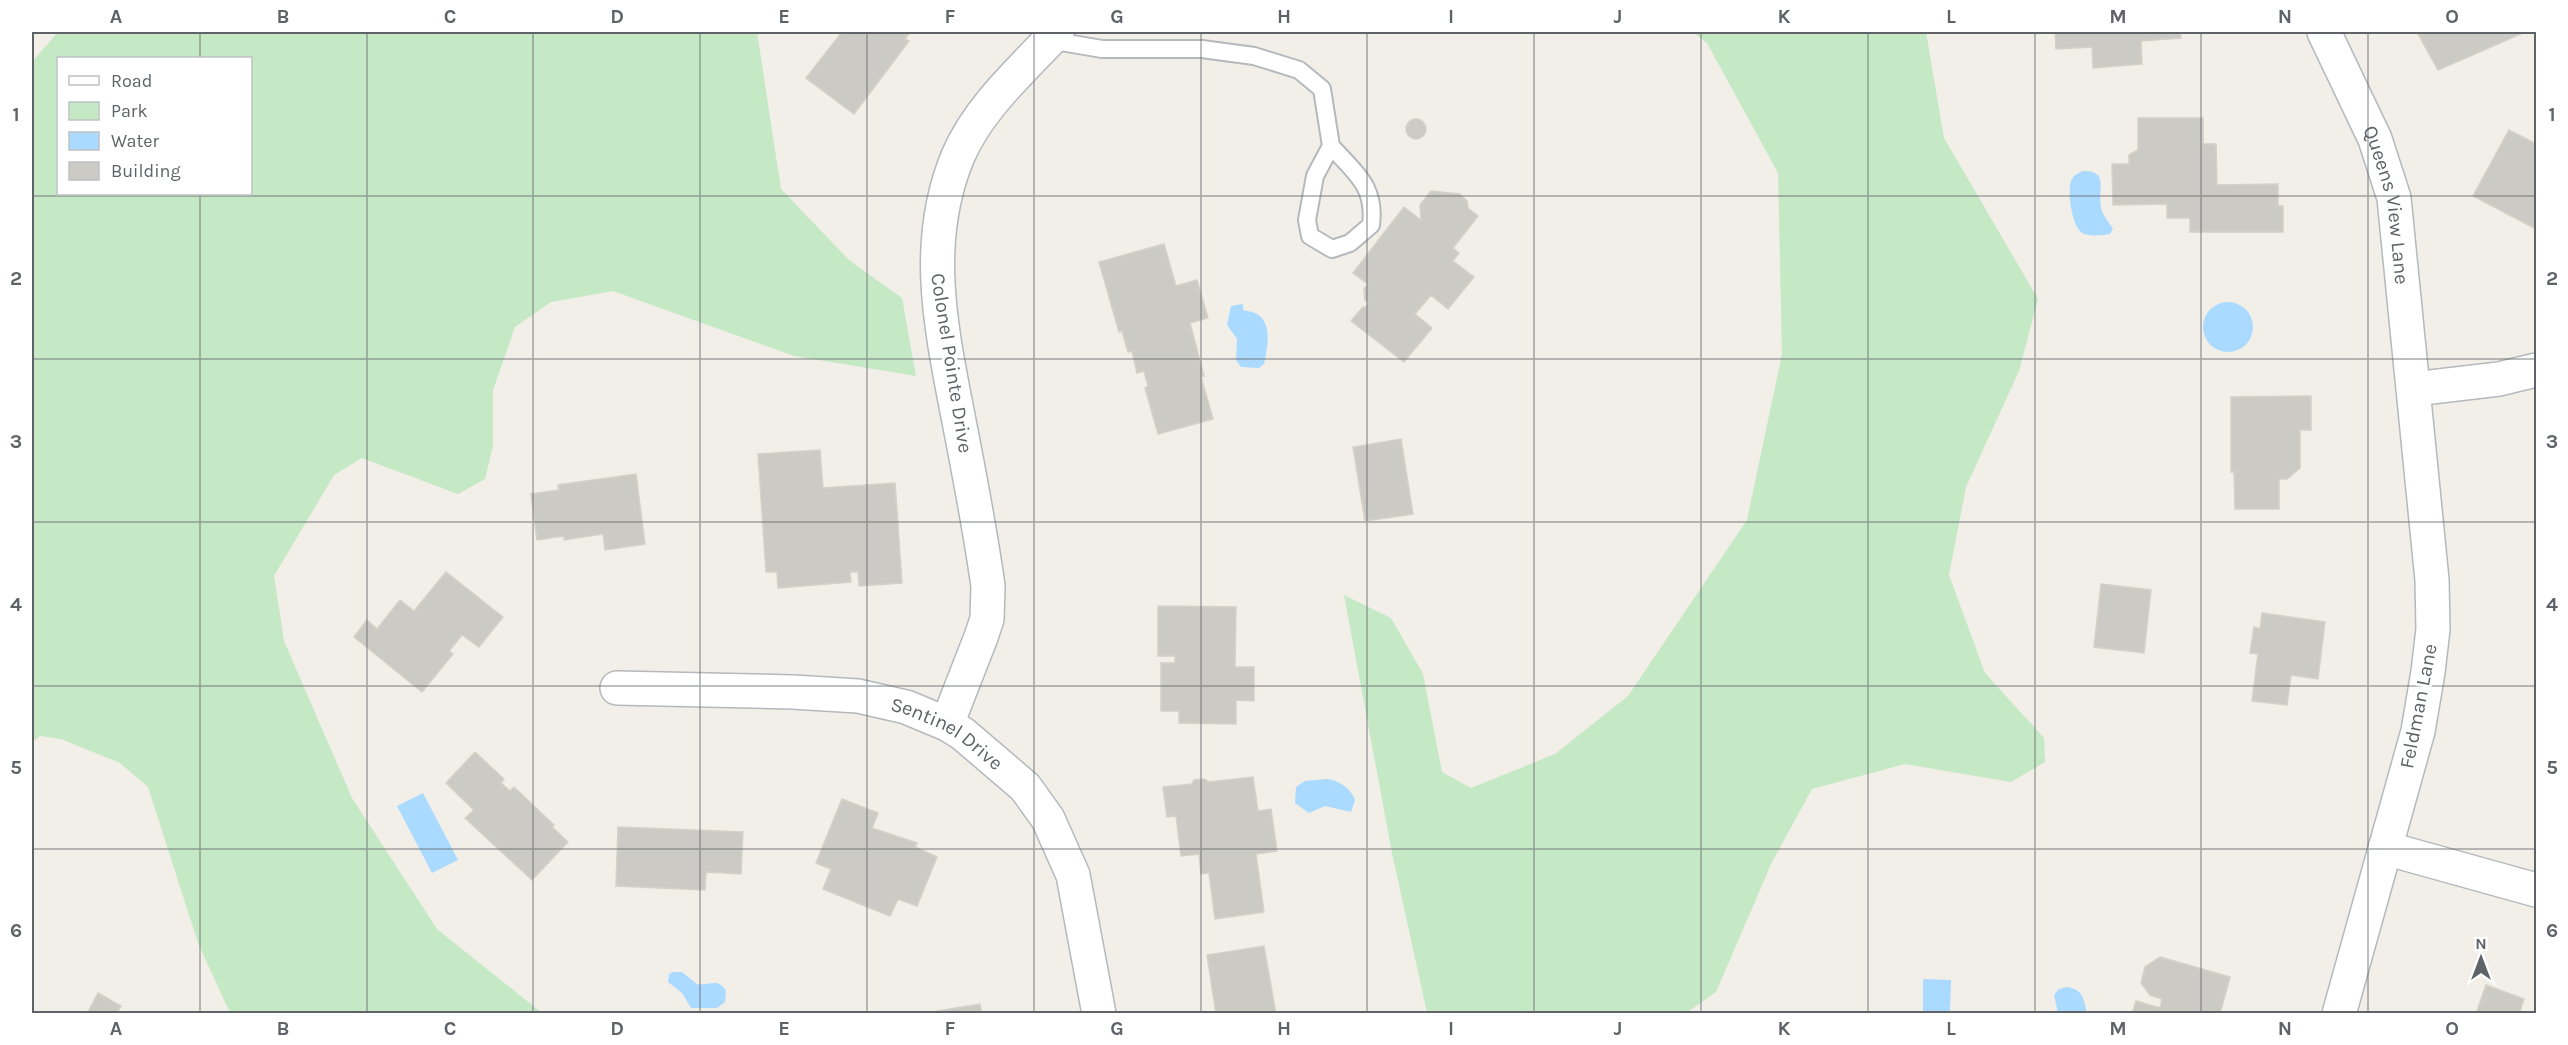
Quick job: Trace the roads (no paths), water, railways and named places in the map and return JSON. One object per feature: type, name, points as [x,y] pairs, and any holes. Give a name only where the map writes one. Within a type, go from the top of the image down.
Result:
[{"type":"street","name":"Queens View Lane","points":[[2324,32],[2375,139],[2394,198],[2414,389]]},
{"type":"street","name":"Colonel Pointe Drive","points":[[946,724],[987,619],[988,586],[939,305],[936,252],[940,220],[958,155],[992,102],[1053,36]]},
{"type":"street","points":[[2414,389],[2499,379],[2536,370]]},
{"type":"street","name":"Feldman Lane","points":[[2339,1014],[2418,731],[2428,672],[2433,628],[2431,569],[2414,389]]},
{"type":"street","name":"Sentinel Drive","points":[[617,688],[793,692],[858,696],[906,707],[946,724],[1004,767],[1025,787],[1048,819],[1073,874],[1099,1014]]},
{"type":"street","points":[[2385,848],[2536,890]]},
{"type":"lane","points":[[1053,36],[1102,49],[1202,49],[1254,56],[1299,70],[1322,89],[1331,146],[1367,186],[1373,209],[1371,225],[1350,243],[1332,249],[1310,236],[1307,220],[1315,176],[1331,146]]},
{"type":"water","points":[[2083,171],[2097,174],[2100,178],[2101,208],[2113,229],[2110,234],[2085,234],[2078,229],[2075,223],[2070,199],[2070,184],[2074,176]]},
{"type":"water","points":[[2228,302],[2242,306],[2249,313],[2253,327],[2249,341],[2242,348],[2228,352],[2214,348],[2207,341],[2203,327],[2207,313],[2214,306]]},
{"type":"water","points":[[1243,304],[1243,310],[1256,313],[1262,318],[1267,330],[1264,364],[1259,368],[1241,367],[1236,360],[1237,339],[1227,325],[1231,306]]},
{"type":"water","points":[[1327,779],[1340,783],[1351,792],[1355,800],[1351,812],[1325,806],[1309,813],[1295,803],[1296,787],[1305,781]]},
{"type":"water","points":[[423,793],[458,860],[432,873],[397,806]]},
{"type":"water","points":[[682,972],[697,984],[720,984],[726,991],[725,1002],[717,1008],[691,1008],[682,993],[668,982],[669,974]]},
{"type":"water","points":[[1923,979],[1951,980],[1950,1013],[1923,1013]]},
{"type":"water","points":[[2067,987],[2080,993],[2087,1013],[2058,1013],[2054,995],[2059,989]]}]
